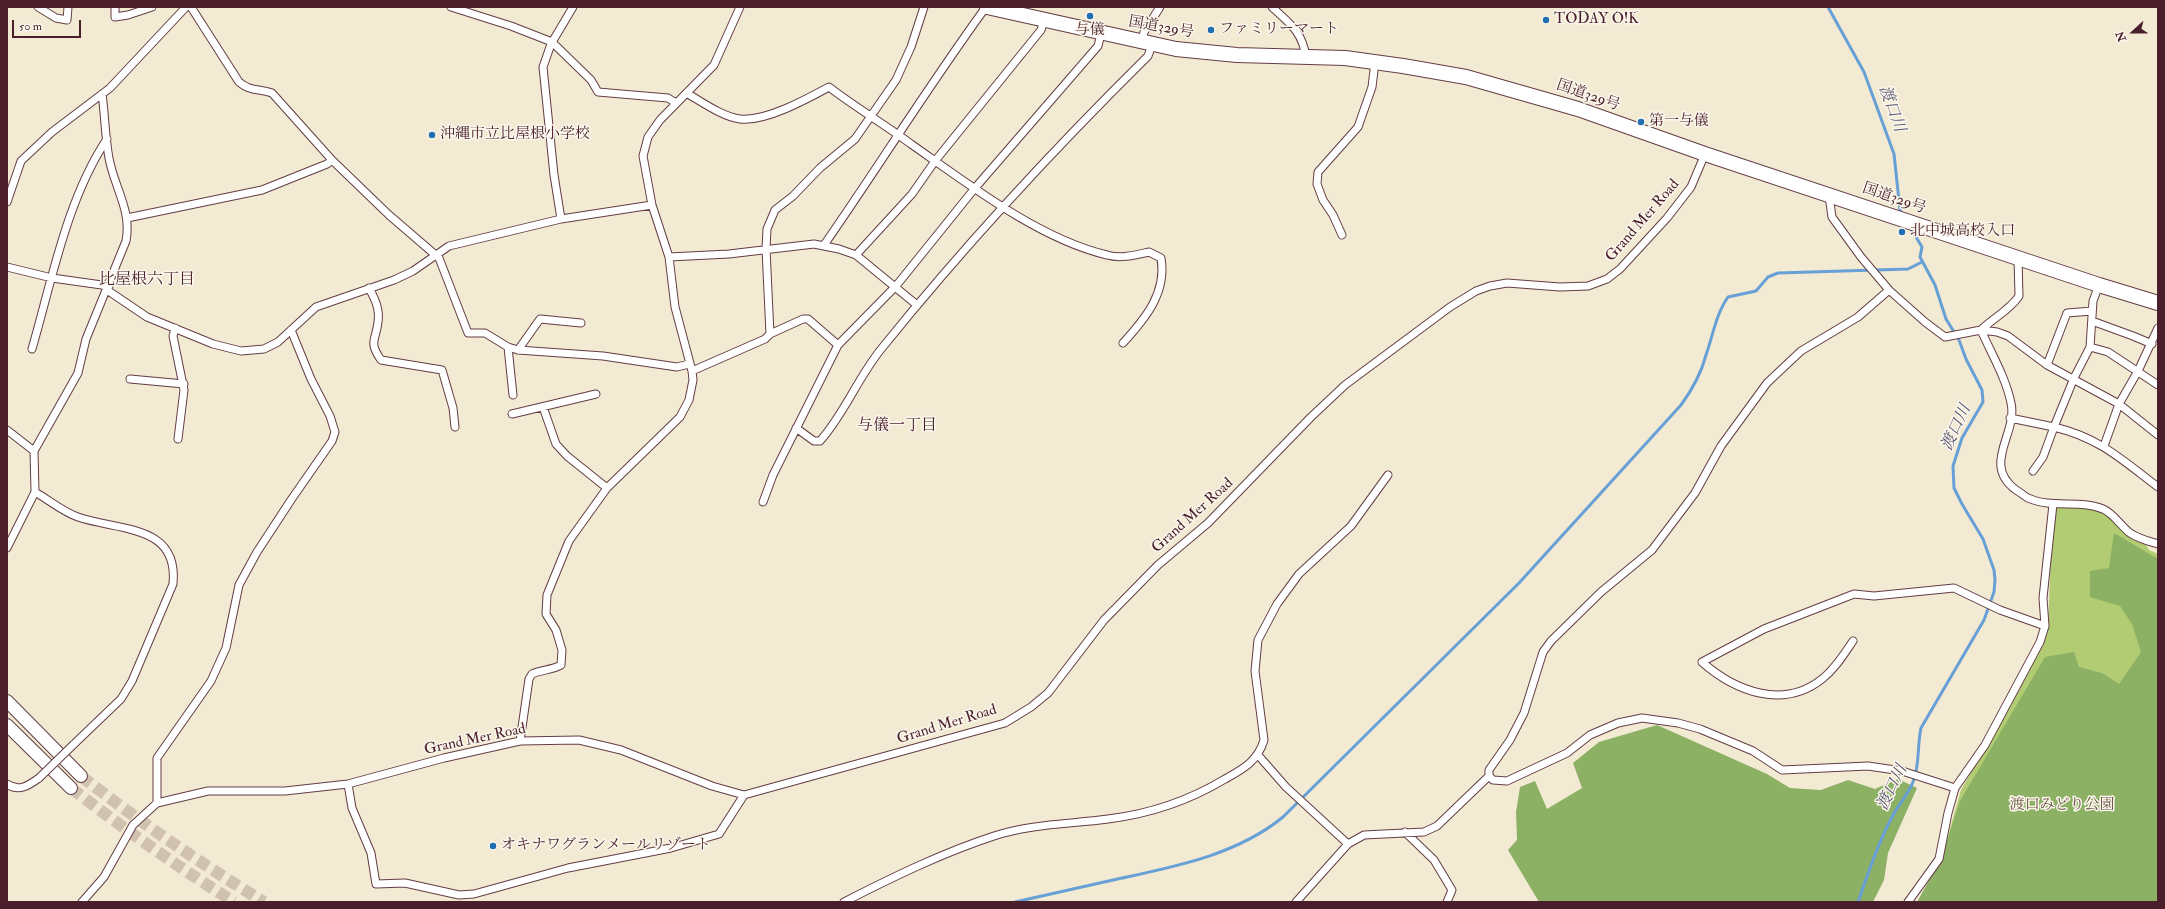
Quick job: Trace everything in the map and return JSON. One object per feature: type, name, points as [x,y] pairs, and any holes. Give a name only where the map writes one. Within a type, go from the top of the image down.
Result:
[{"type":"highway","name":"国道329号","points":[[987,7],[1147,44],[1205,53],[1306,57],[1375,62],[1466,77],[1503,86],[1578,109],[1829,196],[2158,303]]},
{"type":"main road","points":[[7,701],[81,776]]},
{"type":"main road","points":[[7,725],[72,788]]},
{"type":"street","points":[[38,7],[56,18],[67,20],[68,7]]},
{"type":"street","points":[[115,7],[115,17],[128,16],[152,7]]},
{"type":"street","points":[[191,7],[240,82],[248,89],[263,90],[272,93],[332,160],[389,215],[412,233],[439,258],[468,333],[485,333],[508,347],[518,350],[603,356],[677,367],[689,364]]},
{"type":"street","points":[[451,7],[511,26],[552,42],[591,80],[598,92],[668,98],[676,104]]},
{"type":"street","points":[[561,219],[554,175],[543,67],[552,42],[573,7]]},
{"type":"street","points":[[520,741],[529,679],[532,674],[544,669],[555,668],[561,665],[562,650],[556,630],[546,614],[547,595],[569,541],[607,488],[680,417],[689,400],[693,380],[692,371],[675,307],[669,257],[652,205],[643,156],[648,138],[660,120],[688,94],[714,65],[740,7]]},
{"type":"street","points":[[770,334],[766,229],[775,210],[793,196],[820,168],[855,140],[896,80],[911,47],[924,7]]},
{"type":"street","points":[[824,245],[874,174],[945,63],[987,7]]},
{"type":"street","points":[[796,428],[814,441],[820,441],[833,425],[880,350],[917,305],[1003,206],[1148,56],[1144,32],[1160,7]]},
{"type":"street","points":[[1272,7],[1298,31],[1304,46],[1306,57]]},
{"type":"street","points":[[7,202],[21,161],[52,132],[110,88],[181,9]]},
{"type":"street","points":[[856,255],[912,194],[935,161],[1040,30],[1044,20]]},
{"type":"street","points":[[763,502],[796,428],[838,345],[896,286],[975,188],[1098,46],[1100,34]]},
{"type":"street","points":[[1342,235],[1323,200],[1317,184],[1318,172],[1358,126],[1372,87],[1375,62]]},
{"type":"street","points":[[688,94],[710,108],[740,119],[769,115],[803,102],[828,87],[870,118],[899,135],[975,188],[1058,239],[1101,253],[1129,257],[1149,252],[1161,258],[1163,268],[1159,291],[1140,324],[1123,343]]},
{"type":"street","points":[[7,548],[36,492],[34,451],[78,373],[86,339],[108,288],[126,241],[129,227],[109,159],[102,94]]},
{"type":"street","points":[[32,349],[65,234],[91,162],[107,139]]},
{"type":"street","name":"Grand Mer Road","points":[[82,902],[104,878],[133,825],[157,803],[208,791],[286,791],[348,784],[444,758],[520,741],[579,740],[621,750],[712,786],[744,795],[1005,723],[1031,707],[1048,693],[1104,620],[1158,565],[1208,523],[1310,417],[1345,385],[1450,307],[1476,291],[1490,286],[1507,284],[1560,287],[1588,286],[1607,279],[1620,269],[1671,213],[1691,187],[1705,154]]},
{"type":"street","points":[[127,218],[262,190],[327,164],[332,160]]},
{"type":"street","points":[[1829,196],[1832,217],[1889,290],[1925,322],[1945,337],[1952,337],[1981,330],[1997,332],[2008,336],[2047,365],[2074,378],[2119,404],[2158,435]]},
{"type":"street","points":[[7,267],[52,278],[108,288],[148,318],[213,344],[241,351],[264,349],[278,342],[316,307],[413,271],[449,246],[561,219],[652,205]]},
{"type":"street","points":[[669,257],[729,254],[814,244],[824,245],[856,255],[896,286],[917,305]]},
{"type":"street","points":[[1981,330],[1991,320],[2012,305],[2019,296],[2018,258]]},
{"type":"street","points":[[2033,471],[2043,457],[2074,378],[2090,347],[2092,310],[2099,285]]},
{"type":"street","points":[[370,288],[378,305],[378,322],[372,342],[374,350],[381,360],[442,370],[452,402],[455,427]]},
{"type":"street","points":[[1889,290],[1858,318],[1801,351],[1767,383],[1721,446],[1695,493],[1652,550],[1601,592],[1551,641],[1538,663],[1524,713],[1510,740],[1489,770],[1490,776],[1493,780],[1506,781],[1566,753],[1590,735],[1618,723],[1642,718],[1678,723],[1700,729],[1753,751],[1782,770],[1868,766],[1902,771],[1955,788]]},
{"type":"street","points":[[2047,365],[2068,313],[2092,310]]},
{"type":"street","points":[[518,350],[540,319],[581,322]]},
{"type":"street","points":[[692,371],[765,339],[770,334],[803,319],[808,319],[838,345]]},
{"type":"street","points":[[2092,321],[2154,343]]},
{"type":"street","points":[[175,328],[173,336],[184,384],[178,439]]},
{"type":"street","points":[[2104,446],[2119,404],[2154,343],[2158,328]]},
{"type":"street","points":[[157,803],[158,758],[211,681],[226,648],[239,585],[291,500],[332,441],[335,432],[291,330]]},
{"type":"street","points":[[1981,330],[2011,404],[2010,418],[2000,461],[2002,474],[2010,485],[2028,498],[2053,504],[2086,505],[2104,509],[2131,533],[2143,540],[2156,544],[2158,536]]},
{"type":"street","points":[[508,347],[513,394]]},
{"type":"street","points":[[2090,347],[2108,352],[2158,385]]},
{"type":"street","points":[[130,379],[184,384]]},
{"type":"street","points":[[512,414],[596,394]]},
{"type":"street","points":[[543,407],[556,444],[567,456],[607,488]]},
{"type":"street","points":[[2010,418],[2075,432],[2104,446],[2158,487]]},
{"type":"street","points":[[7,430],[34,451]]},
{"type":"street","points":[[844,902],[901,874],[995,835],[1035,828],[1110,819],[1166,806],[1210,788],[1248,766],[1258,755],[1264,740],[1255,671],[1258,640],[1277,604],[1299,574],[1351,526],[1388,475]]},
{"type":"street","points":[[7,784],[13,788],[29,786],[120,699],[132,681],[173,584],[175,568],[171,555],[163,544],[151,536],[77,516],[36,492]]},
{"type":"street","points":[[1908,902],[1939,858],[1948,813],[1955,788],[1985,746],[2040,642],[2045,626],[2043,598],[2053,504]]},
{"type":"street","points":[[1853,641],[1823,678],[1811,687],[1790,695],[1750,692],[1729,683],[1702,662],[1764,629],[1854,594],[1874,596],[1954,588],[2000,610],[2045,626]]},
{"type":"street","points":[[1258,755],[1300,801],[1348,844]]},
{"type":"street","points":[[1296,902],[1348,844],[1364,835],[1424,832],[1437,826],[1490,776]]},
{"type":"street","points":[[348,784],[352,808],[371,853],[376,884],[406,883],[459,895],[474,894],[568,868],[701,841],[719,834],[744,795]]},
{"type":"street","points":[[1405,832],[1434,860],[1452,890],[1447,902]]},
{"type":"green space","name":"渡口みどり公園","points":[[2053,504],[2102,509],[2143,540],[2149,550],[2158,554],[2158,863],[1918,902],[1941,861],[1961,790],[2028,672],[2048,627]]},
{"type":"green space","name":"渡口みどり公園","points":[[2114,533],[2158,559],[2158,902],[1917,902],[1941,859],[1960,801],[2045,657],[2074,652],[2079,667],[2102,673],[2119,684],[2141,652],[2132,624],[2120,606],[2090,597],[2090,571],[2109,568]]},
{"type":"green space","points":[[1657,725],[1767,774],[1790,788],[1821,790],[1848,780],[1875,789],[1898,779],[1917,788],[1888,853],[1884,880],[1873,902],[1539,902],[1508,850],[1517,840],[1516,812],[1520,787],[1535,781],[1547,809],[1582,788],[1573,763],[1599,742]]},
{"type":"waterway","name":"渡口川","points":[[1828,7],[1864,72],[1894,154],[1900,210],[1903,215]]},
{"type":"waterway","name":"渡口川","points":[[1858,902],[1881,839],[1893,814],[1913,782],[1917,769],[1921,728],[1984,620],[1994,592],[1995,580],[1994,570],[1983,539],[1954,488],[1953,466],[1962,438],[1983,402],[1982,390],[1966,359],[1959,340],[1946,319],[1935,285],[1920,257],[1922,247],[1910,227]]},
{"type":"waterway","points":[[1015,902],[1164,869],[1207,857],[1247,840],[1265,830],[1283,817],[1519,583],[1681,405],[1699,375],[1718,318],[1728,297],[1756,291],[1768,277],[1778,273],[1908,269],[1922,262]]},
{"type":"tunnel","points":[[81,776],[125,810],[171,842],[264,902]]},
{"type":"tunnel","points":[[71,788],[151,847],[234,902]]},
{"type":"place","name":"与儀","points":[[1090,16]]},
{"type":"place","name":"TODAY O!K","points":[[1546,20]]},
{"type":"place","name":"ファミリーマート","points":[[1211,30]]},
{"type":"place","name":"第一与儀","points":[[1641,122]]},
{"type":"place","name":"沖縄市立比屋根小学校","points":[[432,135]]},
{"type":"place","name":"北中城高校入口","points":[[1902,232]]},
{"type":"place","name":"オキナワグランメールリゾート","points":[[493,846]]},
{"type":"district","name":"比屋根六丁目","points":[[147,281]]},
{"type":"district","name":"与儀一丁目","points":[[897,427]]}]
